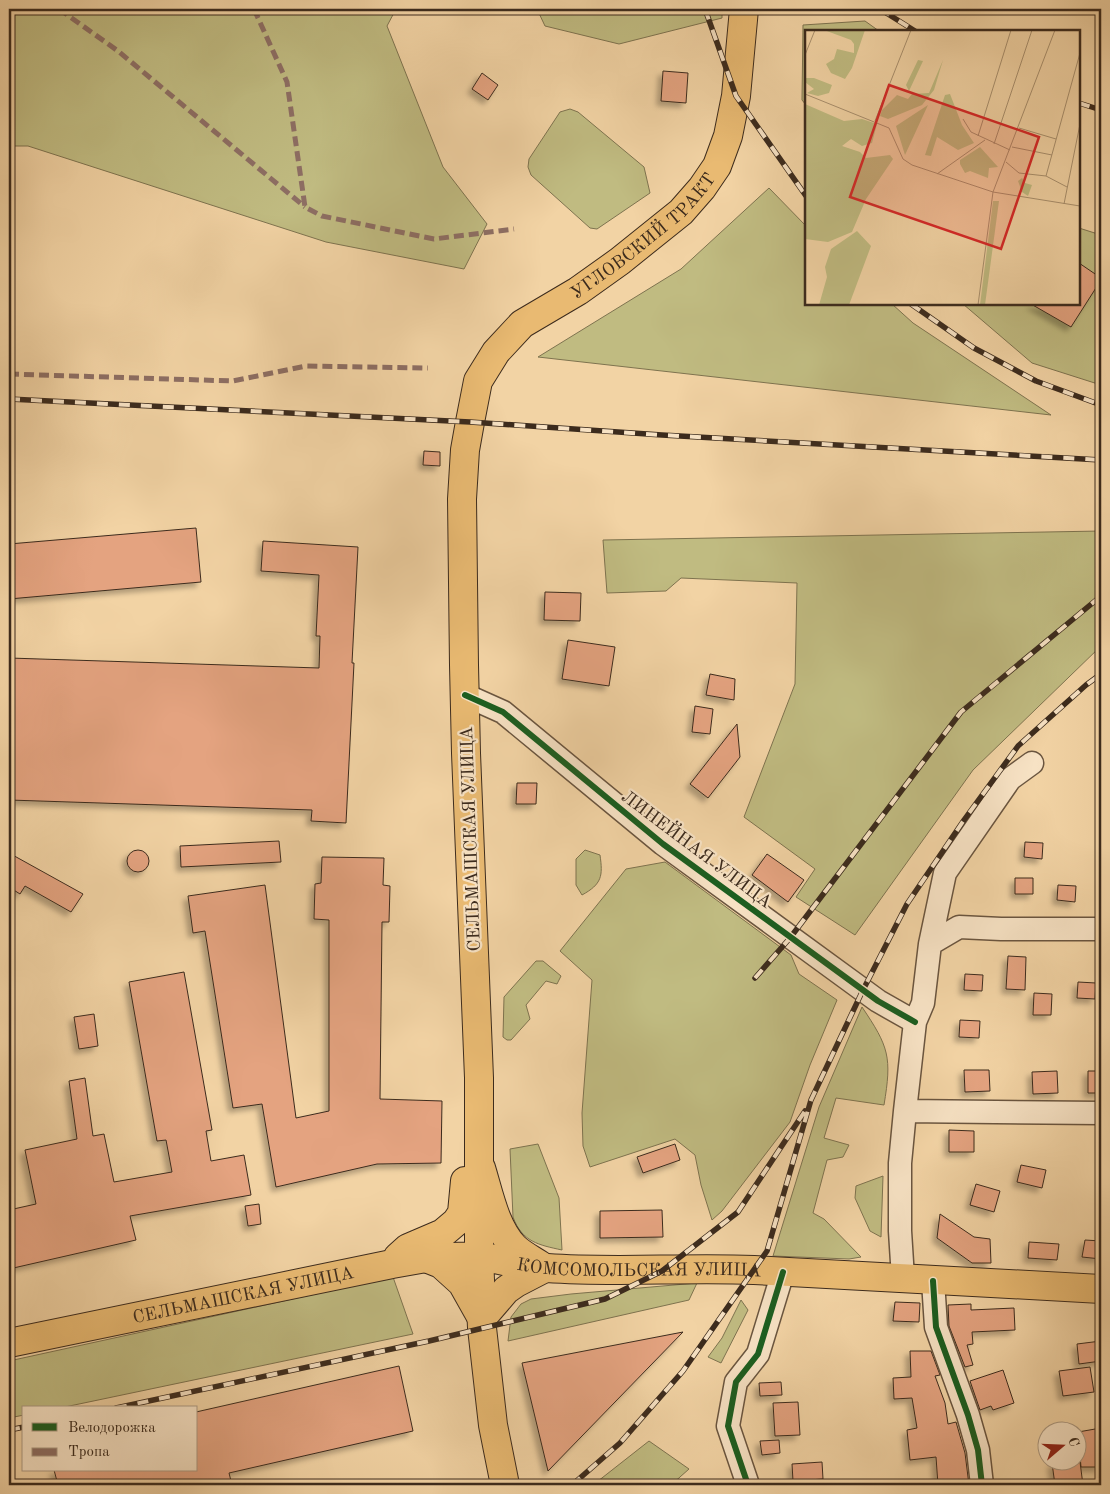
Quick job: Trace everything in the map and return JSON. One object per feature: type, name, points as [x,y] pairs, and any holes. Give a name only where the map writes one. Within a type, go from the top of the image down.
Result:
[{"type":"main road","name":"УГЛОВСКИЙ ТРАКТ","points":[[470,422],[478,381],[496,352],[522,324],[578,291],[620,261],[681,212],[702,188],[717,166],[728,136],[736,96],[744,9]]},
{"type":"main road","name":"СЕЛЬМАШСКАЯ УЛИЦА","points":[[470,422],[465,450],[462,499],[464,696],[480,1078],[479,1256],[482,1318],[494,1425],[505,1485]]},
{"type":"main road","points":[[392,1264],[408,1248],[443,1233],[456,1222],[462,1213],[466,1148],[471,1134],[479,1126]]},
{"type":"main road","points":[[479,1162],[493,1205],[508,1239],[526,1257],[545,1268]]},
{"type":"main road","name":"СЕЛЬМАШСКАЯ УЛИЦА","points":[[9,1342],[392,1264],[426,1258],[479,1256]]},
{"type":"main road","name":"КОМСОМОЛЬСКАЯ УЛИЦА","points":[[479,1256],[545,1268],[662,1271],[707,1268],[1101,1289]]},
{"type":"main road","points":[[426,1258],[441,1264],[462,1283],[482,1318],[506,1290],[545,1268]]},
{"type":"street","name":"ЛИНЕЙНАЯ УЛИЦА","points":[[464,696],[503,712],[663,844],[878,1001],[915,1022]]},
{"type":"street","points":[[903,1278],[900,1231],[900,1164],[905,1112],[915,1022],[923,1003],[930,944],[945,873],[1010,779],[1032,763]]},
{"type":"street","points":[[930,944],[959,927],[1101,929]]},
{"type":"street","points":[[905,1112],[1101,1113]]},
{"type":"street","points":[[748,1485],[728,1426],[736,1382],[758,1354],[784,1272]]},
{"type":"street","points":[[933,1281],[936,1327],[968,1415],[978,1450],[982,1485]]},
{"type":"shaded area","points":[[9,9],[396,9],[387,26],[443,167],[487,224],[464,269],[326,242],[28,146],[9,146]]},
{"type":"shaded area","points":[[537,9],[722,9],[722,18],[619,44],[545,26]]},
{"type":"shaded area","points":[[865,21],[878,30],[805,30],[805,104],[802,100],[803,25]]},
{"type":"shaded area","points":[[570,109],[578,112],[644,167],[650,193],[597,229],[590,228],[531,175],[528,167],[529,159],[560,112]]},
{"type":"shaded area","points":[[769,188],[805,225],[805,305],[893,305],[913,323],[1051,415],[538,357],[681,269]]},
{"type":"shaded area","points":[[1080,228],[1101,235],[1101,385],[1032,363],[964,305],[1080,305]]},
{"type":"shaded area","points":[[1101,531],[1101,646],[973,770],[855,935],[796,897],[815,869],[744,817],[795,684],[797,583],[681,578],[666,591],[607,593],[603,540]]},
{"type":"shaded area","points":[[585,850],[600,855],[601,874],[594,887],[582,895],[576,885],[576,859]]},
{"type":"shaded area","points":[[665,862],[791,955],[799,974],[837,1000],[810,1065],[790,1122],[722,1211],[712,1220],[701,1185],[695,1155],[675,1139],[590,1167],[583,1146],[582,1113],[592,980],[560,951],[626,869]]},
{"type":"shaded area","points":[[536,961],[543,961],[561,976],[557,984],[546,981],[526,1005],[530,1019],[511,1040],[507,1040],[503,1037],[504,997]]},
{"type":"shaded area","points":[[862,1007],[878,1032],[886,1053],[888,1075],[884,1105],[836,1098],[824,1138],[849,1145],[843,1157],[827,1160],[813,1213],[824,1219],[861,1257],[849,1259],[773,1256],[819,1107]]},
{"type":"shaded area","points":[[538,1144],[559,1198],[562,1250],[539,1244],[526,1237],[513,1217],[510,1149]]},
{"type":"shaded area","points":[[883,1176],[881,1237],[870,1231],[855,1198],[856,1186]]},
{"type":"shaded area","points":[[393,1277],[413,1334],[70,1406],[22,1406],[22,1415],[9,1418],[9,1361]]},
{"type":"shaded area","points":[[697,1283],[689,1300],[508,1341],[511,1317],[521,1304],[531,1299]]},
{"type":"shaded area","points":[[741,1300],[748,1310],[721,1363],[708,1357],[722,1338]]},
{"type":"shaded area","points":[[649,1441],[689,1469],[671,1485],[593,1485]]},
{"type":"building","points":[[663,71],[688,73],[686,103],[661,101]]},
{"type":"building","points":[[482,73],[498,85],[488,100],[472,89]]},
{"type":"building","points":[[1080,264],[1101,278],[1101,280],[1071,327],[1033,305],[1080,305]]},
{"type":"building","points":[[424,451],[440,452],[440,466],[423,465]]},
{"type":"building","points":[[196,528],[201,582],[9,599],[9,544]]},
{"type":"building","points":[[263,541],[358,547],[346,823],[311,821],[312,810],[9,800],[9,658],[319,668],[320,636],[316,636],[319,575],[261,571]]},
{"type":"building","points":[[545,592],[581,593],[580,621],[544,620]]},
{"type":"building","points":[[568,640],[615,647],[609,686],[562,679]]},
{"type":"building","points":[[710,674],[735,679],[734,700],[706,695]]},
{"type":"building","points":[[695,706],[713,709],[710,734],[692,732]]},
{"type":"building","points":[[737,724],[740,757],[708,798],[690,784]]},
{"type":"building","points":[[517,783],[537,783],[536,804],[516,804]]},
{"type":"building","points":[[279,841],[281,862],[181,867],[180,846]]},
{"type":"building","points":[[1025,842],[1043,843],[1042,859],[1024,857]]},
{"type":"building","points":[[134,850],[142,850],[149,857],[149,865],[142,872],[134,872],[127,865],[127,857]]},
{"type":"building","points":[[9,853],[83,894],[71,912],[25,886],[20,894],[9,887]]},
{"type":"building","points":[[767,854],[804,880],[788,902],[752,875]]},
{"type":"building","points":[[322,857],[384,858],[383,885],[390,886],[389,922],[382,922],[380,1099],[442,1101],[441,1163],[377,1164],[276,1187],[262,1104],[233,1108],[205,931],[193,933],[188,896],[265,885],[296,1118],[329,1111],[329,920],[314,919],[315,884],[321,883]]},
{"type":"building","points":[[1015,878],[1033,878],[1033,894],[1015,894]]},
{"type":"building","points":[[1058,885],[1076,886],[1075,902],[1057,900]]},
{"type":"building","points":[[1008,956],[1026,957],[1025,990],[1006,989]]},
{"type":"building","points":[[184,972],[212,1130],[206,1131],[211,1161],[244,1155],[251,1195],[130,1216],[136,1240],[9,1269],[9,1210],[36,1204],[25,1150],[77,1139],[69,1081],[85,1078],[93,1136],[104,1134],[114,1182],[172,1172],[166,1140],[157,1141],[129,982]]},
{"type":"building","points":[[965,974],[983,975],[982,991],[964,990]]},
{"type":"building","points":[[1078,982],[1096,983],[1095,999],[1077,998]]},
{"type":"building","points":[[1034,993],[1052,994],[1051,1015],[1033,1015]]},
{"type":"building","points":[[94,1014],[98,1046],[79,1049],[74,1017]]},
{"type":"building","points":[[960,1020],[980,1021],[979,1038],[959,1037]]},
{"type":"building","points":[[964,1070],[989,1070],[990,1091],[965,1092]]},
{"type":"building","points":[[1057,1071],[1058,1093],[1033,1094],[1032,1072]]},
{"type":"building","points":[[1088,1071],[1101,1071],[1101,1093],[1088,1093]]},
{"type":"building","points":[[949,1130],[974,1131],[974,1152],[949,1152]]},
{"type":"building","points":[[675,1144],[680,1160],[643,1173],[637,1157]]},
{"type":"building","points":[[1021,1165],[1046,1170],[1042,1188],[1017,1182]]},
{"type":"building","points":[[976,1184],[1000,1191],[994,1212],[970,1205]]},
{"type":"building","points":[[259,1204],[261,1224],[248,1226],[245,1206]]},
{"type":"building","points":[[662,1210],[663,1237],[600,1238],[600,1211]]},
{"type":"building","points":[[940,1214],[974,1237],[990,1239],[991,1263],[972,1263],[937,1238]]},
{"type":"building","points":[[1085,1240],[1101,1241],[1101,1259],[1082,1257]]},
{"type":"building","points":[[1029,1242],[1059,1244],[1057,1260],[1028,1258]]},
{"type":"building","points":[[895,1302],[920,1303],[919,1322],[893,1321]]},
{"type":"building","points":[[971,1304],[971,1310],[1014,1308],[1015,1330],[972,1332],[973,1344],[967,1345],[973,1365],[965,1367],[949,1326],[948,1305]]},
{"type":"building","points":[[683,1332],[548,1471],[522,1363]]},
{"type":"building","points":[[1101,1341],[1101,1361],[1079,1364],[1077,1344]]},
{"type":"building","points":[[910,1351],[931,1351],[940,1375],[935,1376],[945,1403],[948,1424],[956,1422],[965,1453],[969,1485],[938,1485],[936,1457],[910,1460],[907,1430],[917,1428],[912,1398],[894,1399],[893,1378],[911,1377]]},
{"type":"building","points":[[399,1366],[413,1431],[229,1473],[231,1481],[210,1485],[58,1485],[55,1472],[198,1472],[198,1412]]},
{"type":"building","points":[[1090,1367],[1094,1392],[1063,1396],[1059,1371]]},
{"type":"building","points":[[1003,1370],[1014,1403],[993,1410],[991,1406],[980,1410],[970,1381]]},
{"type":"building","points":[[781,1382],[782,1395],[760,1396],[759,1383]]},
{"type":"building","points":[[798,1402],[800,1435],[775,1436],[773,1403]]},
{"type":"building","points":[[1101,1428],[1101,1467],[1088,1467],[1088,1430]]},
{"type":"building","points":[[779,1440],[780,1453],[762,1455],[760,1441]]},
{"type":"building","points":[[822,1462],[823,1479],[793,1481],[792,1464]]},
{"type":"building","points":[[1053,1472],[1081,1472],[1083,1485],[1055,1485]]},
{"type":"railway","points":[[705,9],[736,96],[805,195]]},
{"type":"railway","points":[[880,9],[913,30]]},
{"type":"railway","points":[[1080,103],[1101,110]]},
{"type":"railway","points":[[912,305],[974,348],[1036,381],[1101,405]]},
{"type":"railway","points":[[9,399],[470,422],[1101,460]]},
{"type":"railway","points":[[755,978],[790,938],[961,712],[1101,596]]},
{"type":"railway","points":[[572,1485],[620,1443],[683,1371],[767,1251],[811,1100],[863,990],[907,904],[964,820],[1018,746],[1086,685],[1101,674]]},
{"type":"railway","points":[[125,1406],[429,1341],[605,1299],[662,1271],[738,1212],[805,1111]]},
{"type":"railway","points":[[9,1430],[22,1427]]},
{"type":"marked path","points":[[59,9],[118,51],[305,207]]},
{"type":"marked path","points":[[254,9],[287,82],[305,207],[322,216],[434,239],[514,229]]},
{"type":"marked path","points":[[9,374],[233,381],[306,366],[428,368]]},
{"type":"cycle path","points":[[465,695],[503,712],[663,844],[878,1001],[915,1022]]},
{"type":"cycle path","points":[[748,1485],[728,1426],[736,1382],[758,1354],[783,1272]]},
{"type":"cycle path","points":[[933,1281],[936,1327],[968,1415],[978,1450],[982,1485]]}]
